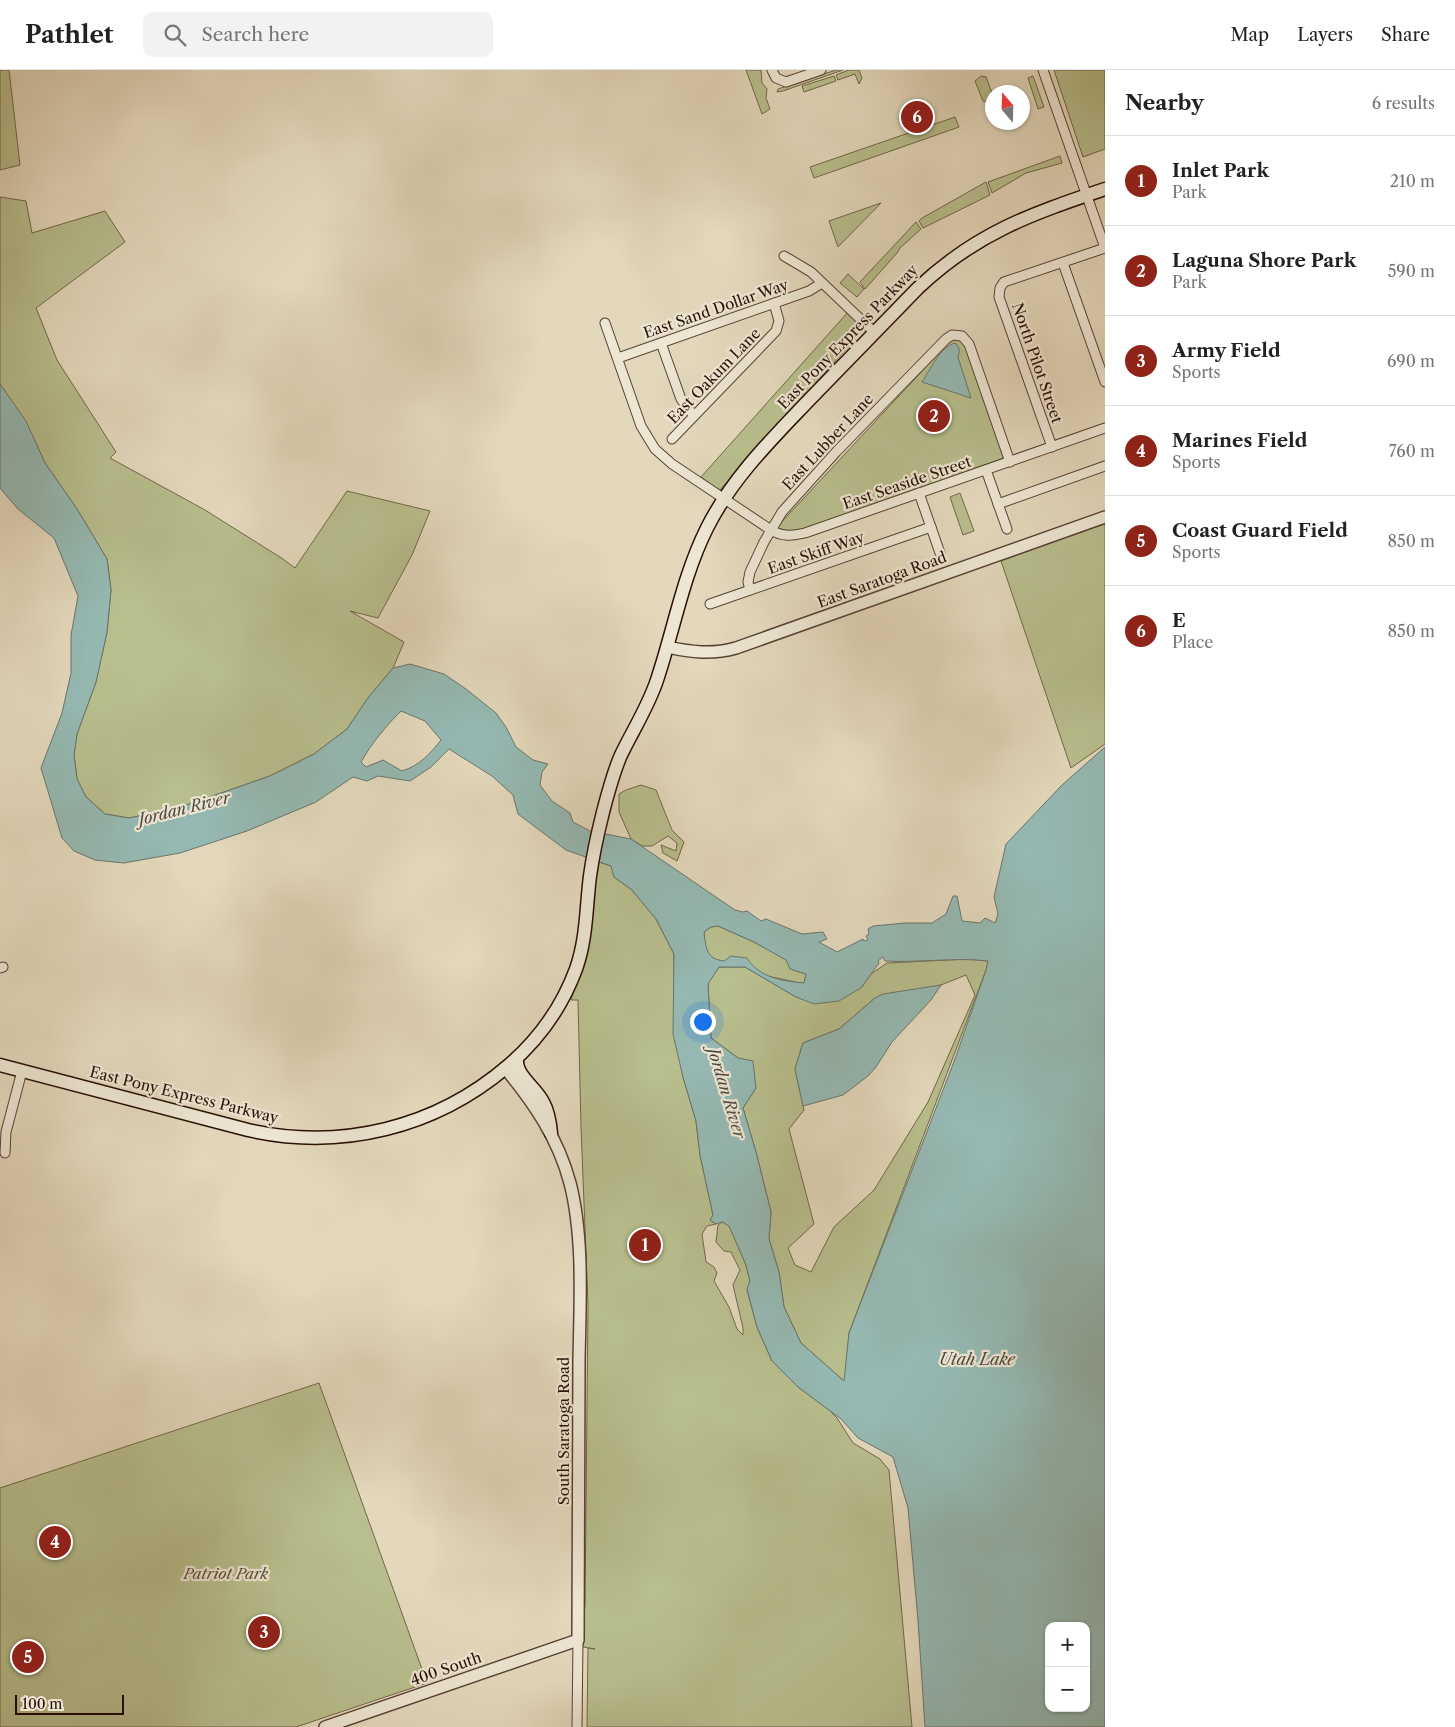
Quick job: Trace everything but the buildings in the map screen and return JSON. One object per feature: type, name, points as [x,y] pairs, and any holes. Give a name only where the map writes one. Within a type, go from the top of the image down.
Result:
[{"type":"main road","name":"East Pony Express Parkway","points":[[639,722],[644,697],[668,622],[702,540],[724,498],[763,448],[930,277],[968,248],[1021,219],[1105,189]]},
{"type":"main road","name":"East Pony Express Parkway","points":[[0,1065],[254,1132],[290,1137],[322,1138],[376,1132],[418,1120],[466,1097],[517,1058],[540,1034],[565,994],[575,971],[585,935],[592,863],[600,827],[619,761],[652,695],[684,585]]},
{"type":"main road","points":[[517,1058],[518,1069],[543,1102],[552,1135]]},
{"type":"street","points":[[774,74],[782,81],[789,81],[821,70]]},
{"type":"street","points":[[1043,70],[1105,248],[1063,263],[1105,382]]},
{"type":"street","points":[[784,256],[804,267],[875,333]]},
{"type":"street","name":"North Pilot Street","points":[[1052,447],[999,297],[1000,288],[1004,282],[1063,263]]},
{"type":"street","name":"East Sand Dollar Way","points":[[618,358],[813,290],[822,283]]},
{"type":"street","name":"East Oakum Lane","points":[[672,440],[776,331],[779,321],[774,303]]},
{"type":"street","name":"East Seaside Street","points":[[605,324],[641,426],[651,443],[672,464],[770,530],[785,536],[805,533],[1105,428]]},
{"type":"street","name":"East Lubber Lane","points":[[750,590],[748,575],[770,530],[782,512],[836,452],[952,335],[958,334],[965,338],[969,344],[1010,462]]},
{"type":"street","points":[[661,343],[681,399],[694,416]]},
{"type":"street","points":[[998,504],[1105,466]]},
{"type":"street","points":[[986,470],[1007,529]]},
{"type":"street","points":[[919,493],[940,553]]},
{"type":"street","name":"East Saratoga Road","points":[[667,647],[703,653],[736,648],[1105,518]]},
{"type":"street","name":"East Skiff Way","points":[[710,604],[931,527]]},
{"type":"street","name":"South Saratoga Road","points":[[505,1068],[530,1099],[552,1135],[570,1182],[575,1209],[580,1302],[577,1727]]},
{"type":"street","points":[[5,1153],[2,1137],[22,1071]]},
{"type":"street","name":"400 South","points":[[325,1727],[578,1640]]},
{"type":"green space","points":[[0,70],[9,70],[20,165],[0,170]]},
{"type":"green space","points":[[746,70],[761,70],[762,83],[767,89],[766,98],[770,109],[762,114]]},
{"type":"green space","points":[[836,70],[843,70],[777,92],[778,89]]},
{"type":"green space","points":[[849,70],[859,70],[862,78],[859,84],[855,74],[838,80],[836,75]]},
{"type":"green space","points":[[1054,70],[1105,70],[1105,149],[1083,157]]},
{"type":"green space","points":[[834,76],[836,81],[804,92],[802,86]]},
{"type":"green space","points":[[981,76],[986,77],[989,85],[985,85],[985,101],[983,101],[975,81]]},
{"type":"green space","points":[[1033,76],[1044,107],[1038,109],[1028,78]]},
{"type":"green space","points":[[955,117],[959,127],[814,178],[810,167]]},
{"type":"green space","points":[[1060,156],[1062,163],[1026,173],[992,193],[988,182]]},
{"type":"green space","points":[[986,182],[990,195],[923,228],[919,221],[922,218]]},
{"type":"green space","points":[[0,197],[26,201],[32,233],[105,211],[125,242],[36,308],[57,360],[116,452],[110,458],[205,510],[295,568],[347,491],[430,511],[412,555],[378,618],[350,611],[404,642],[393,668],[368,698],[347,729],[314,754],[270,776],[178,808],[129,818],[105,814],[86,797],[77,779],[74,755],[77,734],[96,682],[107,632],[111,590],[107,559],[77,509],[45,463],[33,437],[0,398]]},
{"type":"green space","points":[[881,203],[838,247],[829,221]]},
{"type":"green space","points":[[916,222],[921,229],[900,248],[865,289],[860,282]]},
{"type":"green space","points":[[848,274],[864,289],[857,297],[840,283]]},
{"type":"green space","points":[[848,312],[865,328],[719,491],[701,477]]},
{"type":"green space","points":[[952,339],[963,340],[1004,459],[796,532],[776,528]]},
{"type":"green space","points":[[960,493],[974,531],[963,535],[950,497]]},
{"type":"green space","points":[[1105,523],[1105,744],[1071,768],[1001,561]]},
{"type":"green space","points":[[641,785],[656,790],[672,830],[684,842],[677,861],[663,853],[661,845],[676,851],[677,843],[668,836],[652,846],[642,846],[631,839],[619,812],[619,794]]},
{"type":"green space","points":[[599,862],[611,866],[614,877],[632,890],[656,919],[674,954],[674,990],[683,1077],[696,1121],[700,1155],[713,1215],[710,1220],[716,1224],[707,1226],[702,1234],[706,1262],[714,1267],[717,1273],[714,1281],[729,1307],[737,1329],[743,1335],[733,1285],[740,1270],[731,1252],[724,1251],[716,1242],[718,1225],[722,1222],[729,1225],[746,1265],[750,1281],[747,1290],[757,1327],[772,1361],[798,1387],[837,1418],[853,1443],[880,1459],[889,1470],[912,1727],[587,1727],[588,1648],[595,1649],[583,1647],[588,1305],[578,1000],[571,1000],[588,943],[594,881]]},
{"type":"green space","points":[[718,926],[754,942],[787,960],[790,969],[806,974],[804,984],[763,975],[752,968],[716,960],[709,955],[705,945],[704,932],[711,927]]},
{"type":"green space","points":[[968,959],[988,961],[849,1333],[845,1382],[801,1343],[784,1307],[779,1272],[769,1239],[771,1212],[743,1108],[756,1088],[738,1058],[711,1038],[708,983],[719,967],[745,967],[796,997],[861,988],[871,974],[887,963]],"holes":[[[966,975],[975,995],[928,1102],[874,1190],[834,1227],[811,1272],[795,1265],[788,1248],[814,1224],[789,1129],[804,1110],[795,1069],[803,1043],[839,1029],[875,998],[941,985]]]},
{"type":"green space","name":"Patriot Park","points":[[319,1383],[427,1683],[296,1727],[0,1727],[0,1488]]},
{"type":"water","points":[[955,343],[959,348],[958,357],[971,398],[922,382],[940,354]]},
{"type":"water","name":"Utah Lake","points":[[0,384],[26,421],[45,463],[77,509],[107,559],[111,590],[107,632],[96,682],[77,734],[74,755],[77,779],[86,797],[105,814],[129,818],[178,808],[270,776],[314,754],[347,729],[368,698],[393,668],[410,664],[444,674],[496,713],[506,727],[516,747],[533,760],[548,764],[542,772],[540,785],[552,801],[570,813],[573,822],[590,831],[631,839],[735,910],[747,911],[761,921],[766,919],[802,934],[823,932],[827,939],[819,942],[837,952],[863,939],[864,941],[868,940],[866,936],[869,934],[868,929],[873,926],[932,923],[946,914],[953,896],[957,896],[962,921],[980,923],[985,918],[995,923],[998,914],[994,897],[1006,844],[1062,785],[1105,747],[1105,1727],[925,1727],[908,1508],[893,1457],[858,1438],[841,1419],[798,1387],[772,1361],[757,1327],[747,1289],[750,1281],[746,1265],[729,1226],[722,1222],[716,1224],[710,1220],[713,1215],[700,1155],[696,1121],[673,1034],[674,954],[656,919],[632,890],[614,877],[611,866],[566,850],[518,814],[513,795],[492,776],[449,749],[431,767],[410,781],[378,776],[367,781],[353,777],[316,802],[247,831],[180,853],[124,863],[95,860],[74,851],[62,838],[41,768],[62,713],[71,673],[71,635],[78,596],[54,538],[18,509],[0,488]],"holes":[[[401,711],[425,721],[441,740],[424,758],[408,769],[402,771],[383,760],[366,767],[361,762],[384,729]],[[718,926],[754,942],[786,960],[790,969],[806,974],[804,983],[788,981],[765,974],[752,965],[747,958],[731,956],[724,961],[714,958],[706,948],[704,932],[711,927]],[[883,957],[885,961],[988,961],[955,1059],[849,1333],[844,1381],[801,1343],[784,1307],[779,1272],[769,1239],[771,1212],[743,1108],[756,1088],[753,1061],[738,1058],[711,1038],[708,984],[719,967],[745,967],[796,997],[814,1004],[839,1001],[861,988],[879,963],[878,961]]]},
{"type":"water","points":[[941,985],[931,1000],[892,1042],[868,1076],[843,1095],[803,1106],[795,1069],[803,1043],[839,1029],[875,998],[883,994]]},
{"type":"place","name":"E","points":[[917,117]]},
{"type":"place","name":"Laguna Shore Park","points":[[934,416]]},
{"type":"place","name":"Inlet Park","points":[[645,1245]]},
{"type":"place","name":"Marines Field","points":[[55,1542]]},
{"type":"place","name":"Army Field","points":[[264,1632]]},
{"type":"place","name":"Coast Guard Field","points":[[28,1657]]},
{"type":"water label","name":"Jordan River","points":[[184,808]]},
{"type":"water label","name":"Jordan River","points":[[727,1093]]}]
